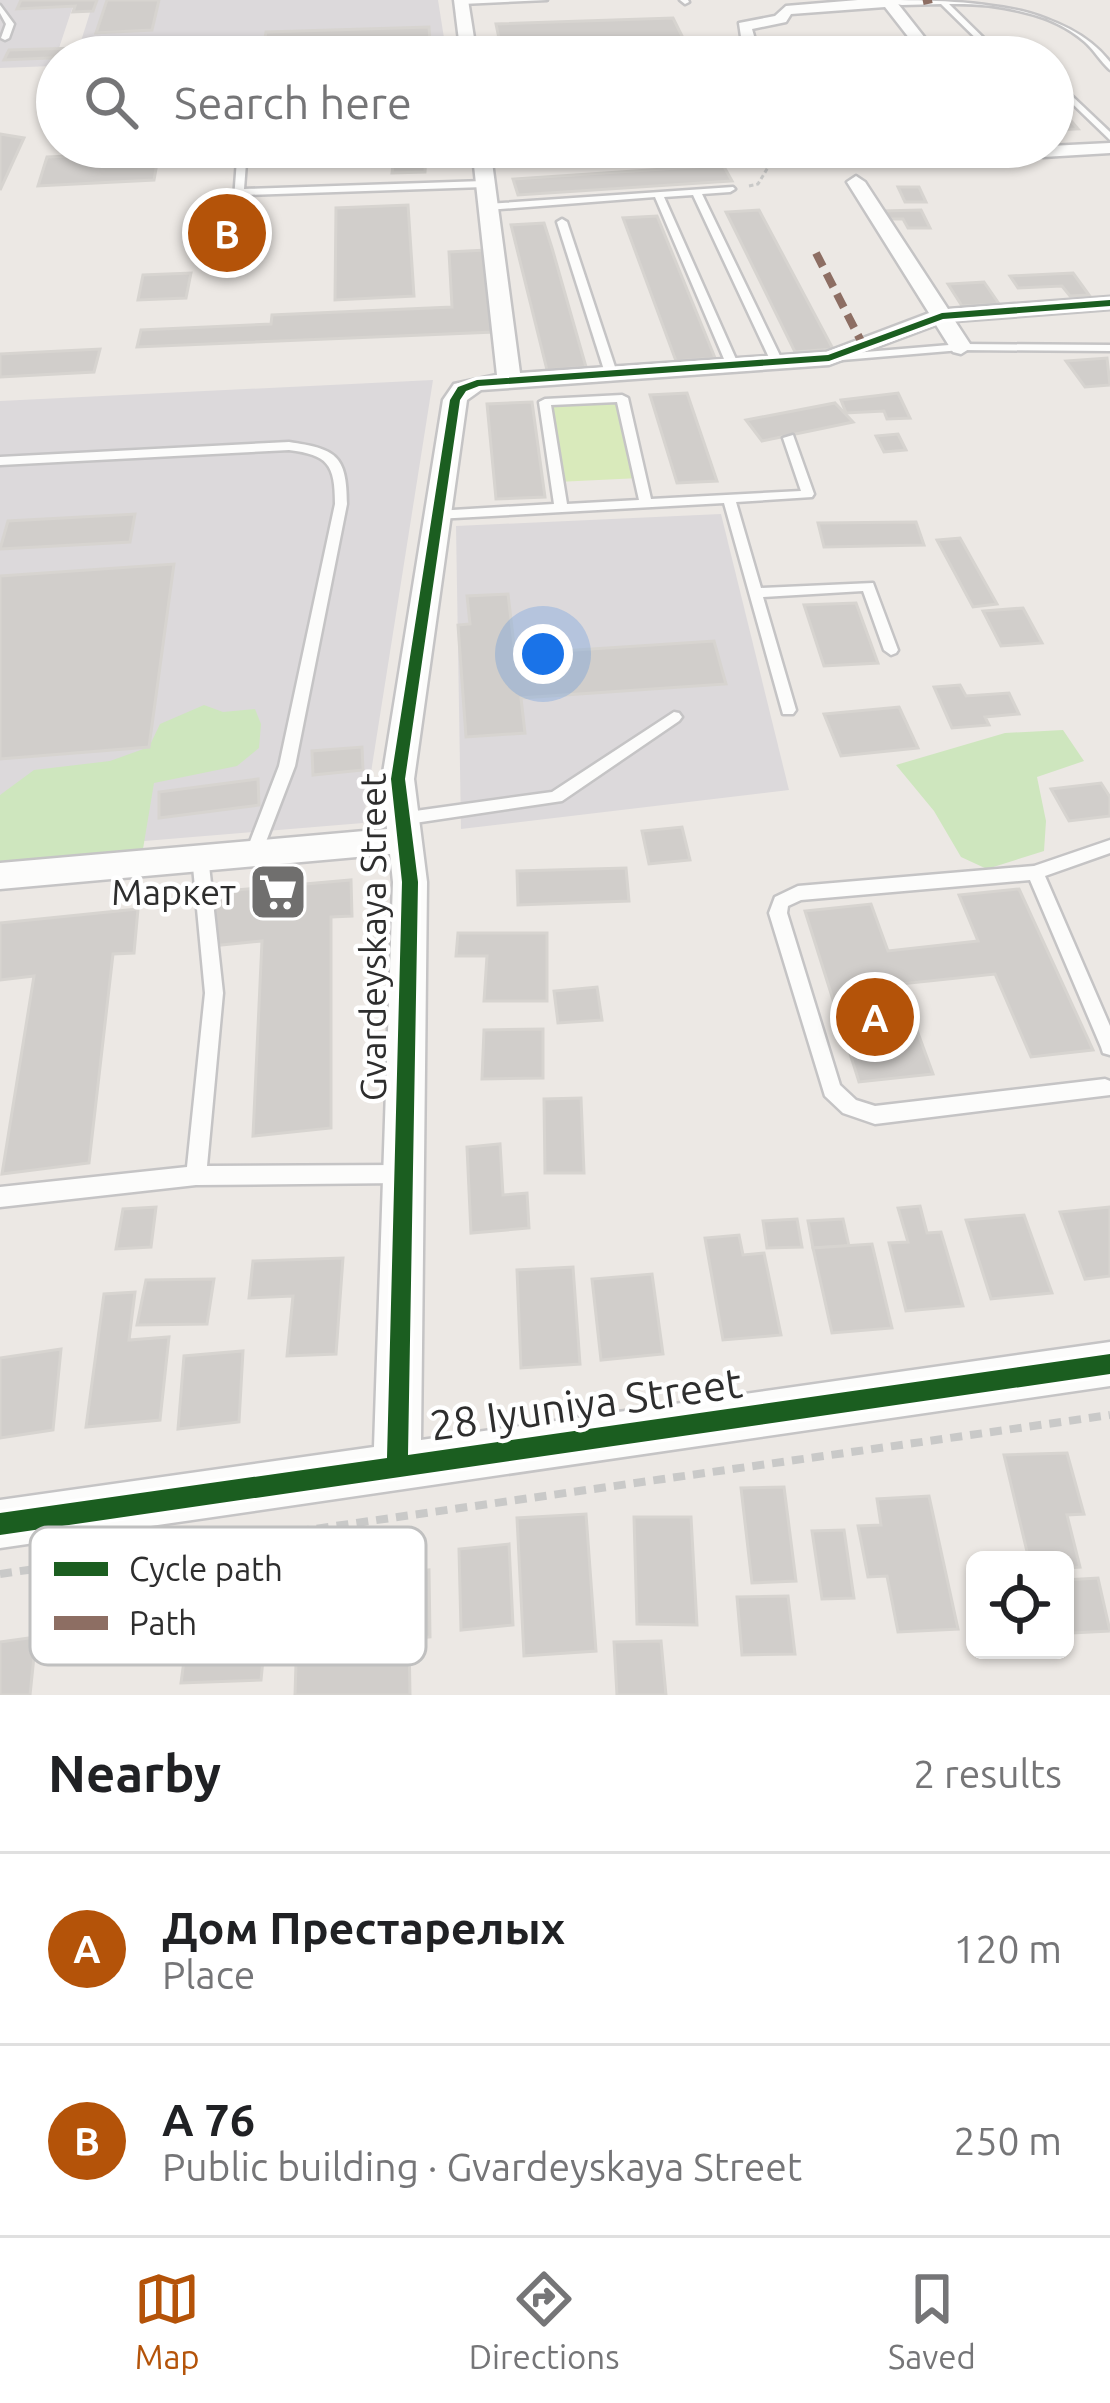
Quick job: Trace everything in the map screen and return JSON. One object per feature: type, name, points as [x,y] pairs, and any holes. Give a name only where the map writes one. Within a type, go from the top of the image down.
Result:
[{"type":"street","points":[[462,1],[466,36]]},
{"type":"street","points":[[747,36],[744,26],[781,19],[782,5],[884,1],[914,36]]},
{"type":"street","points":[[1074,150],[1110,148]]},
{"type":"street","points":[[483,170],[509,380]]},
{"type":"street","points":[[856,182],[961,347]]},
{"type":"street","name":"Gvardeyskaya Street","points":[[397,1467],[410,882],[398,779],[455,400],[462,389],[477,382],[829,358],[942,316],[1110,303]]},
{"type":"street","name":"Gvardeyskaya Street","points":[[0,876],[254,852],[402,830]]},
{"type":"street","name":"28 Iyuniya Street","points":[[0,1524],[1110,1364]]},
{"type":"lane","points":[[462,1],[543,0]]},
{"type":"lane","points":[[884,1],[973,2],[1071,25],[1101,50],[1110,68]]},
{"type":"lane","points":[[943,2],[978,36]]},
{"type":"lane","points":[[0,7],[10,24],[5,38]]},
{"type":"lane","points":[[1074,101],[1110,137]]},
{"type":"lane","points":[[237,225],[244,168]]},
{"type":"lane","points":[[435,168],[658,194],[730,189]]},
{"type":"lane","points":[[242,192],[483,170]]},
{"type":"lane","points":[[696,191],[778,364]]},
{"type":"lane","points":[[658,194],[733,367]]},
{"type":"lane","points":[[562,222],[610,373]]},
{"type":"lane","points":[[829,358],[961,347],[1110,348]]},
{"type":"lane","points":[[561,508],[545,401],[622,398],[646,503]]},
{"type":"lane","points":[[436,515],[808,494],[789,438]]},
{"type":"lane","points":[[0,461],[289,446],[319,450],[338,466],[341,504],[286,766],[254,852]]},
{"type":"lane","points":[[729,499],[788,710]]},
{"type":"lane","points":[[756,593],[868,586],[891,650]]},
{"type":"lane","points":[[402,830],[556,796],[674,717]]},
{"type":"lane","points":[[1108,1086],[875,1115],[850,1107],[832,1090],[778,914],[781,902],[798,892],[1034,873],[1110,846]]},
{"type":"lane","points":[[196,1176],[214,993],[200,856]]},
{"type":"lane","points":[[1034,873],[1110,1047]]},
{"type":"lane","points":[[0,1197],[196,1176],[403,1174]]},
{"type":"path","points":[[730,189],[758,184],[768,168]]},
{"type":"path","points":[[326,1527],[1110,1414]]},
{"type":"path","points":[[0,1574],[30,1570]]},
{"type":"shaded area","points":[[0,0],[75,0],[63,36],[36,36],[36,67],[0,68]]},
{"type":"shaded area","points":[[94,0],[438,0],[444,36],[83,36]]},
{"type":"shaded area","points":[[433,380],[363,823],[0,853],[0,401]]},
{"type":"shaded area","points":[[721,514],[789,790],[461,829],[456,526]]},
{"type":"green space","points":[[622,398],[640,478],[557,482],[545,402]]},
{"type":"green space","points":[[204,705],[223,712],[255,709],[261,724],[259,748],[237,766],[154,783],[143,849],[92,861],[0,869],[0,795],[34,770],[110,761],[149,747],[160,724]]},
{"type":"green space","points":[[1063,730],[1084,761],[1037,777],[1046,821],[1044,851],[987,869],[961,857],[934,811],[896,765],[1005,733]]},
{"type":"building","points":[[21,0],[97,0],[93,11],[73,12],[75,6],[17,9]]},
{"type":"building","points":[[107,0],[159,0],[152,30],[96,33]]},
{"type":"building","points":[[673,18],[682,36],[498,36],[496,24]]},
{"type":"building","points":[[429,27],[430,36],[265,36],[266,32]]},
{"type":"building","points":[[36,49],[36,59],[4,60],[9,50]]},
{"type":"building","points":[[0,134],[24,138],[0,190]]},
{"type":"building","points":[[44,168],[156,168],[154,180],[38,186]]},
{"type":"building","points":[[393,168],[425,168],[425,172],[392,173]]},
{"type":"building","points":[[725,168],[732,181],[518,195],[513,179]]},
{"type":"building","points":[[898,187],[919,187],[926,202],[905,202]]},
{"type":"building","points":[[408,205],[414,296],[335,300],[336,208]]},
{"type":"building","points":[[759,210],[833,349],[795,352],[726,212]]},
{"type":"building","points":[[921,210],[930,228],[908,228],[903,219],[885,219],[882,211]]},
{"type":"building","points":[[657,216],[715,358],[676,361],[623,218]]},
{"type":"building","points":[[544,223],[586,367],[547,370],[511,225]]},
{"type":"building","points":[[486,250],[494,332],[137,347],[141,330],[271,324],[272,315],[452,307],[449,252]]},
{"type":"building","points":[[191,273],[186,298],[138,300],[143,275]]},
{"type":"building","points":[[1073,273],[1089,295],[1070,296],[1062,286],[1018,288],[1010,276]]},
{"type":"building","points":[[984,282],[999,304],[962,306],[948,284]]},
{"type":"building","points":[[100,349],[94,372],[0,377],[0,354]]},
{"type":"building","points":[[1107,358],[1110,385],[1085,387],[1066,361]]},
{"type":"building","points":[[687,393],[717,481],[677,483],[650,395]]},
{"type":"building","points":[[898,393],[910,418],[887,419],[884,411],[846,413],[841,400]]},
{"type":"building","points":[[532,402],[545,497],[496,499],[487,404]]},
{"type":"building","points":[[835,403],[853,422],[762,441],[746,420]]},
{"type":"building","points":[[898,434],[906,450],[884,452],[876,436]]},
{"type":"building","points":[[135,514],[130,542],[0,549],[8,521]]},
{"type":"building","points":[[916,522],[924,545],[824,547],[818,523]]},
{"type":"building","points":[[960,538],[997,604],[973,607],[937,540]]},
{"type":"building","points":[[174,564],[149,747],[0,759],[0,576]]},
{"type":"building","points":[[508,594],[515,654],[714,641],[726,684],[521,698],[525,733],[466,737],[458,625],[470,624],[467,596]]},
{"type":"building","points":[[856,603],[878,663],[824,666],[804,605]]},
{"type":"building","points":[[1023,608],[1042,643],[1001,646],[983,611]]},
{"type":"building","points":[[960,685],[966,696],[1009,693],[1019,714],[985,717],[989,725],[952,728],[934,687]]},
{"type":"building","points":[[899,707],[918,748],[841,756],[824,714]]},
{"type":"building","points":[[362,747],[363,770],[313,775],[312,751]]},
{"type":"building","points":[[258,779],[259,805],[159,818],[159,792]]},
{"type":"building","points":[[1101,783],[1110,797],[1110,816],[1069,821],[1051,789]]},
{"type":"building","points":[[682,827],[690,860],[649,864],[642,831]]},
{"type":"building","points":[[626,868],[629,901],[518,905],[517,871]]},
{"type":"building","points":[[351,880],[352,916],[331,917],[331,1128],[253,1136],[262,941],[211,946],[214,900],[225,891]]},
{"type":"building","points":[[1019,889],[1093,1050],[1031,1057],[995,974],[900,984],[933,1074],[859,1082],[805,911],[871,904],[888,951],[978,941],[959,895]]},
{"type":"building","points":[[138,909],[134,953],[113,954],[89,1163],[2,1174],[34,976],[0,980],[0,923]]},
{"type":"building","points":[[458,933],[547,933],[547,1001],[484,1001],[487,956],[456,956]]},
{"type":"building","points":[[597,987],[602,1020],[558,1023],[554,991]]},
{"type":"building","points":[[543,1029],[543,1078],[482,1079],[484,1030]]},
{"type":"building","points":[[581,1098],[584,1173],[545,1173],[544,1099]]},
{"type":"building","points":[[500,1144],[503,1195],[527,1193],[529,1228],[471,1233],[467,1147]]},
{"type":"building","points":[[920,1206],[927,1233],[941,1232],[963,1306],[906,1311],[889,1243],[908,1242],[898,1208]]},
{"type":"building","points":[[156,1207],[151,1247],[116,1249],[123,1209]]},
{"type":"building","points":[[1110,1207],[1110,1276],[1085,1279],[1060,1212]]},
{"type":"building","points":[[1024,1215],[1052,1293],[991,1299],[966,1220]]},
{"type":"building","points":[[797,1219],[802,1247],[767,1248],[763,1221]]},
{"type":"building","points":[[843,1219],[849,1246],[813,1248],[808,1221]]},
{"type":"building","points":[[739,1235],[743,1255],[764,1253],[781,1335],[723,1340],[705,1238]]},
{"type":"building","points":[[872,1244],[892,1328],[832,1333],[813,1248]]},
{"type":"building","points":[[343,1258],[336,1354],[287,1356],[293,1296],[249,1298],[253,1261]]},
{"type":"building","points":[[573,1267],[580,1364],[521,1368],[517,1270]]},
{"type":"building","points":[[652,1274],[663,1354],[601,1360],[592,1279]]},
{"type":"building","points":[[214,1279],[207,1324],[137,1325],[146,1280]]},
{"type":"building","points":[[135,1292],[129,1340],[169,1337],[160,1420],[86,1427],[104,1294]]},
{"type":"building","points":[[61,1349],[53,1430],[0,1438],[0,1358]]},
{"type":"building","points":[[243,1351],[239,1422],[178,1429],[184,1356]]},
{"type":"building","points":[[1067,1453],[1084,1514],[1067,1515],[1080,1567],[1074,1567],[1074,1551],[1027,1551],[1004,1455]]},
{"type":"building","points":[[784,1487],[796,1581],[752,1583],[741,1488]]},
{"type":"building","points":[[929,1496],[958,1629],[898,1632],[887,1576],[868,1577],[858,1526],[881,1525],[877,1499]]},
{"type":"building","points":[[586,1514],[596,1651],[524,1656],[517,1518]]},
{"type":"building","points":[[634,1517],[691,1517],[697,1625],[637,1624]]},
{"type":"building","points":[[844,1530],[854,1598],[822,1599],[812,1531]]},
{"type":"building","points":[[509,1544],[513,1625],[461,1630],[459,1549]]},
{"type":"building","points":[[426,1570],[430,1637],[426,1637]]},
{"type":"building","points":[[1098,1578],[1110,1631],[1074,1633],[1074,1579]]},
{"type":"building","points":[[788,1596],[795,1654],[742,1655],[737,1597]]},
{"type":"building","points":[[30,1638],[30,1695],[0,1695],[0,1642]]},
{"type":"building","points":[[661,1641],[666,1695],[617,1695],[614,1642]]},
{"type":"building","points":[[183,1665],[262,1665],[261,1680],[181,1683]]},
{"type":"building","points":[[296,1665],[409,1665],[410,1695],[295,1695]]},
{"type":"marked path","points":[[923,2],[932,0]]},
{"type":"marked path","points":[[816,253],[864,347]]},
{"type":"cycle path","points":[[397,1467],[410,882],[398,779],[455,400],[462,389],[477,383],[829,358],[942,316],[1110,303]]},
{"type":"cycle path","points":[[0,1524],[1110,1364]]},
{"type":"place","name":"А 76","points":[[227,233]]},
{"type":"place","name":"Маркет","points":[[278,892]]},
{"type":"place","name":"Дом Престарелых","points":[[875,1017]]}]
